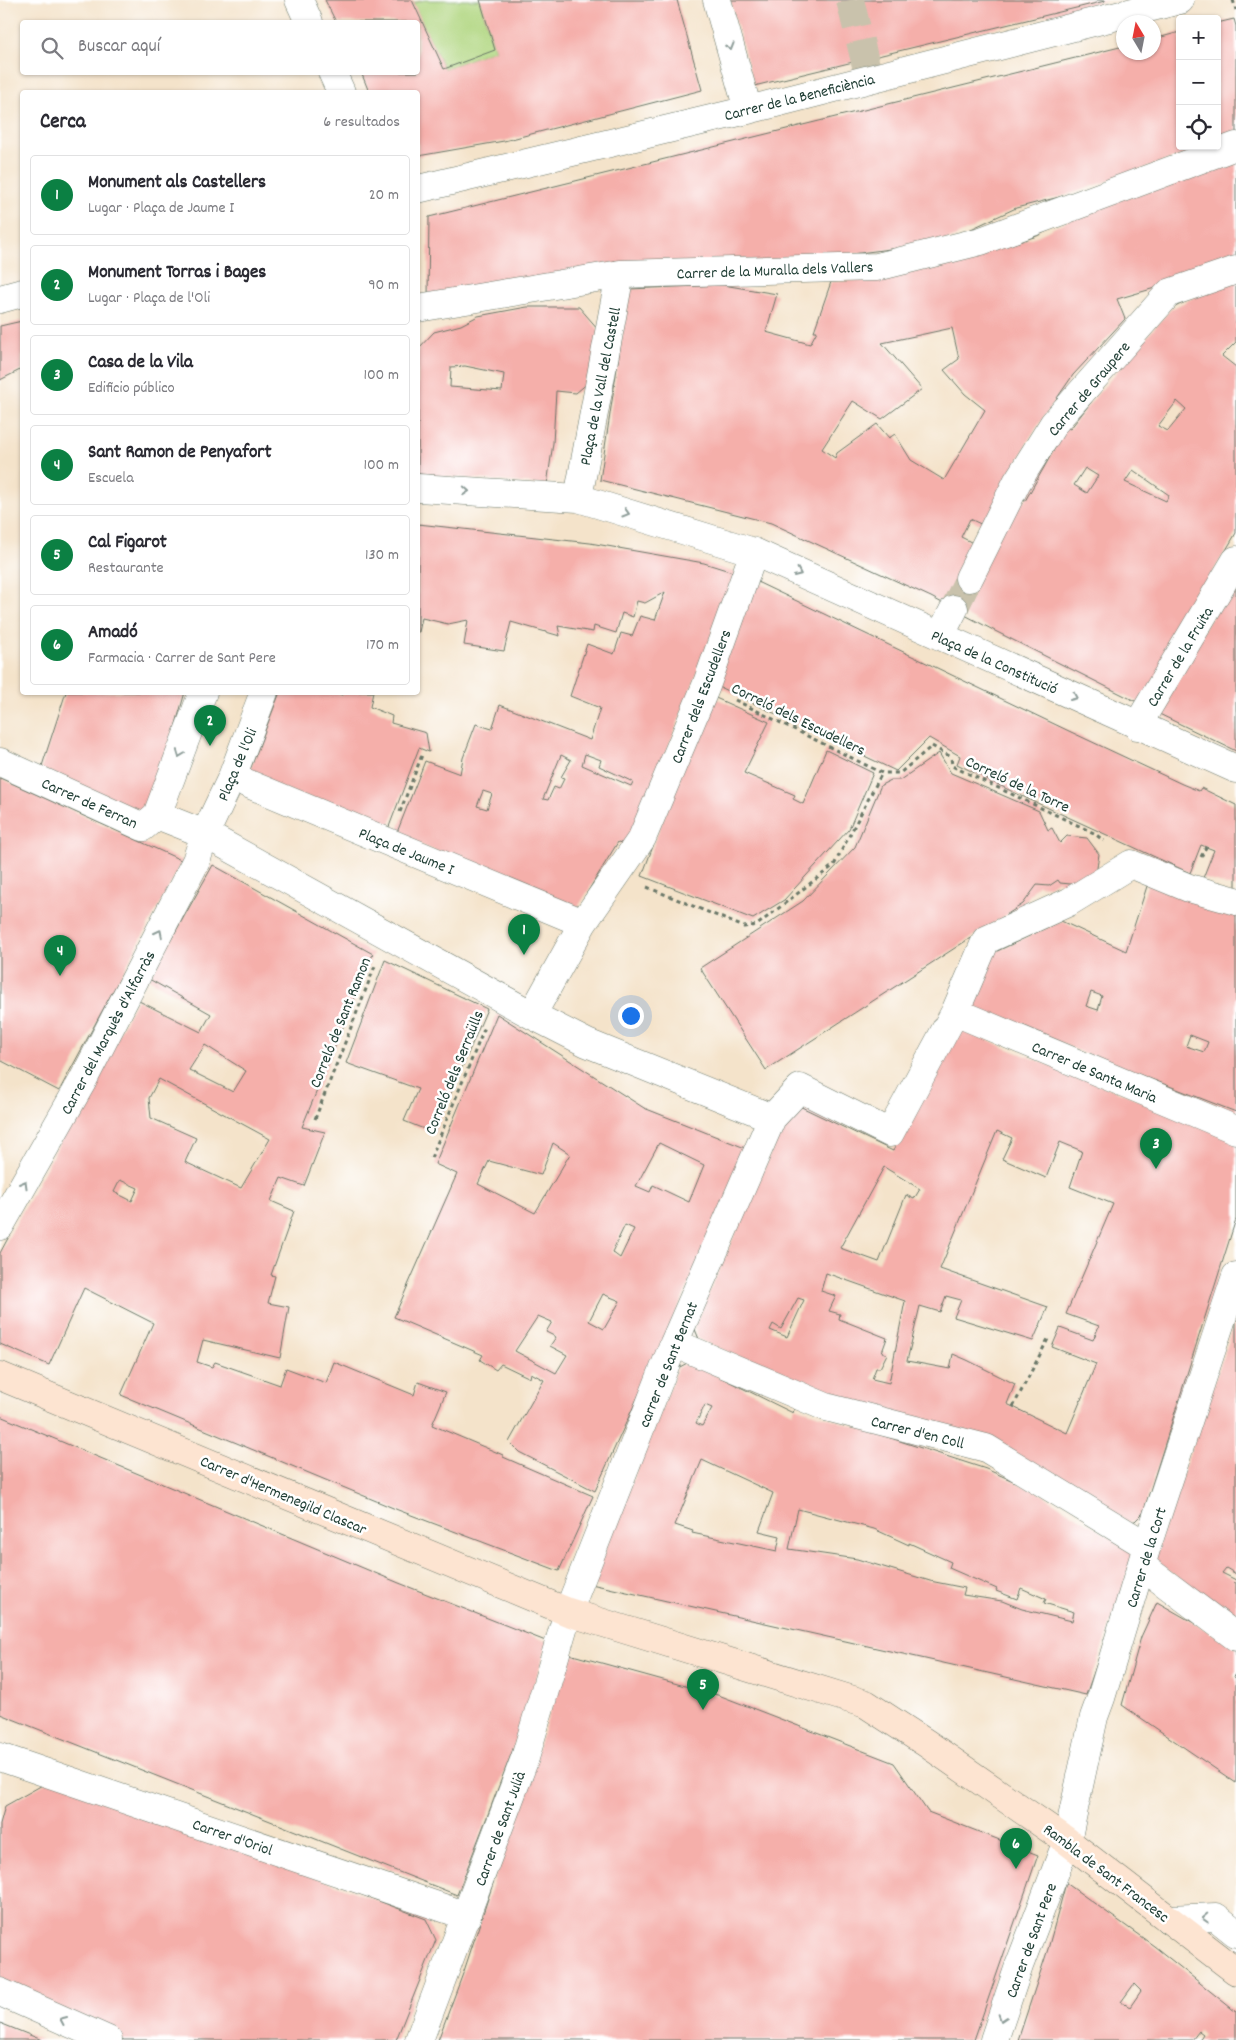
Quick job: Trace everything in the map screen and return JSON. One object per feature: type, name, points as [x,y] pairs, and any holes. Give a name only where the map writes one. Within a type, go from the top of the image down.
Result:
[{"type":"street","points":[[299,0],[308,20]]},
{"type":"street","points":[[717,0],[748,110]]},
{"type":"street","name":"Carrer de la Beneficiència","points":[[420,189],[748,110],[1180,0]]},
{"type":"street","points":[[333,75],[340,90]]},
{"type":"street","name":"Carrer de la Muralla dels Vallers","points":[[420,308],[620,274],[877,267],[981,241],[1236,146]]},
{"type":"street","name":"Carrer de Graupere","points":[[969,578],[1017,482],[1054,424],[1169,294],[1236,270]]},
{"type":"street","name":"Plaça de la Vall del Castell","points":[[578,498],[620,274]]},
{"type":"street","points":[[0,299],[20,294]]},
{"type":"street","points":[[420,488],[578,498],[754,552]]},
{"type":"street","name":"Plaça de la Constitució","points":[[754,552],[1236,769]]},
{"type":"street","name":"Carrer dels Escudellers","points":[[617,875],[642,838],[706,686],[754,552]]},
{"type":"street","name":"Carrer de la Fruita","points":[[1137,726],[1236,560]]},
{"type":"street","points":[[940,636],[954,609]]},
{"type":"street","points":[[157,815],[202,695]]},
{"type":"street","name":"Plaça de l'Oli","points":[[205,834],[232,777],[263,695]]},
{"type":"street","name":"Carrer de Ferran","points":[[0,762],[143,827],[157,815],[205,834]]},
{"type":"street","name":"Plaça de Jaume I","points":[[232,777],[583,923]]},
{"type":"street","points":[[205,834],[498,997],[587,1043],[772,1118]]},
{"type":"street","name":"Carrer del Marquès d'Alfarràs","points":[[0,1226],[82,1082],[196,861],[205,834]]},
{"type":"street","points":[[955,1012],[986,940],[1069,902],[1131,864],[1189,888],[1236,900]]},
{"type":"street","points":[[532,1015],[583,923],[617,875]]},
{"type":"street","name":"carrer de Sant Bernat","points":[[568,1612],[674,1343],[772,1118],[800,1088],[890,1133],[955,1012]]},
{"type":"street","name":"Carrer de Santa Maria","points":[[955,1012],[1236,1130]]},
{"type":"street","name":"Carrer de la Cort","points":[[1067,1841],[1094,1718],[1102,1698],[1144,1556],[1236,1276]]},
{"type":"street","name":"Carrer d'en Coll","points":[[674,1343],[826,1408],[986,1448],[1144,1556]]},
{"type":"street","name":"Carrer d'Hermenegild Clascar","points":[[0,1376],[568,1612],[866,1704],[926,1743]]},
{"type":"street","points":[[1144,1556],[1236,1637]]},
{"type":"street","name":"Carrer de Sant Julià","points":[[419,2040],[525,1758],[568,1612]]},
{"type":"street","name":"Rambla de Sant Francesc","points":[[926,1743],[1067,1841],[1236,1971]]},
{"type":"street","name":"Carrer d'Oriol","points":[[0,1757],[466,1916]]},
{"type":"street","name":"Carrer de Sant Pere","points":[[994,2040],[1019,1966],[1067,1841]]},
{"type":"street","points":[[1168,1919],[1216,1917],[1236,1933]]},
{"type":"street","points":[[0,1992],[108,2040]]},
{"type":"path","points":[[1233,0],[1236,10]]},
{"type":"path","name":"Correló dels Escudellers","points":[[706,686],[882,772]]},
{"type":"path","name":"Correló de la Torre","points":[[882,772],[900,773],[932,746],[951,757],[952,766],[1094,833]]},
{"type":"path","points":[[388,842],[422,754]]},
{"type":"path","points":[[617,875],[744,926],[757,926],[834,865],[882,772]]},
{"type":"path","name":"Correló de Sant Ramon","points":[[315,1119],[388,935]]},
{"type":"path","name":"Correló dels Serraülls","points":[[431,1158],[498,997]]},
{"type":"path","points":[[1013,1407],[1048,1339]]},
{"type":"green space","points":[[424,0],[480,0],[495,50],[444,69],[413,3]]},
{"type":"building","points":[[325,0],[412,0],[444,69],[495,50],[480,0],[677,0],[702,90],[504,141],[420,156],[420,90],[368,90],[362,75],[420,75],[420,20],[335,20]]},
{"type":"building","points":[[730,0],[1105,0],[1105,1],[754,86]]},
{"type":"building","points":[[1234,19],[1236,26],[1236,137],[1221,143],[1221,60],[1221,22]]},
{"type":"building","points":[[1176,33],[1176,150],[1197,150],[1067,195],[1016,208],[943,242],[814,259],[428,297],[429,217],[1116,48],[1116,60],[1161,60],[1161,37]]},
{"type":"building","points":[[1236,155],[1236,258],[1179,281],[1117,299],[1125,319],[1073,375],[1030,437],[987,527],[970,519],[961,537],[979,546],[1016,495],[1025,501],[1055,448],[1046,443],[1060,424],[1070,429],[1171,309],[1217,286],[1236,280],[1236,342],[1222,356],[1236,367],[1236,533],[1188,615],[1143,705],[931,597],[771,523],[600,480],[629,289],[723,285],[777,294],[766,332],[810,344],[817,331],[814,331],[831,282],[879,279],[1000,248],[1037,236],[1090,210]],"holes":[[[952,328],[959,359],[944,370],[965,394],[985,410],[944,480],[911,460],[895,434],[889,438],[877,424],[837,453],[835,458],[822,449],[853,401],[882,419],[922,389],[882,343]],[[1177,401],[1186,409],[1168,431],[1158,426]],[[1085,468],[1098,476],[1087,493],[1074,485]],[[1133,470],[1169,495],[1166,501],[1125,482]]]},
{"type":"building","points":[[527,307],[579,307],[599,330],[596,376],[576,393],[556,391],[553,443],[547,485],[420,474],[420,347],[434,332],[461,325],[478,316]],"holes":[[[465,366],[504,374],[502,391],[450,387],[451,367]]]},
{"type":"building","points":[[20,321],[20,370],[0,380],[0,326]]},
{"type":"building","points":[[420,524],[590,543],[704,563],[736,573],[630,846],[618,842],[577,909],[396,835],[425,761],[460,774],[463,758],[476,724],[492,729],[500,705],[590,740],[600,708],[570,696],[587,644],[614,654],[621,633],[632,636],[640,616],[655,620],[665,592],[645,603],[637,601],[633,617],[622,613],[616,633],[594,626],[593,632],[558,626],[560,636],[511,622],[504,651],[464,645],[468,620],[448,624],[422,618],[420,627]],"holes":[[[585,754],[601,760],[599,766],[633,782],[631,786],[582,765]],[[561,755],[571,760],[561,777],[564,778],[559,789],[554,787],[548,800],[543,799]],[[483,791],[492,794],[487,809],[477,806]]]},
{"type":"building","points":[[1236,580],[1236,751],[1151,710]]},
{"type":"building","points":[[755,581],[1182,784],[1199,791],[1201,788],[1236,805],[1236,888],[1203,878],[1214,850],[1201,845],[1190,873],[1011,791],[957,764],[960,756],[929,738],[896,771],[715,685]]},
{"type":"building","points":[[65,695],[184,695],[150,816],[41,769]]},
{"type":"building","points":[[279,695],[372,695],[370,707],[392,716],[391,723],[426,733],[429,752],[419,748],[387,832],[248,775]]},
{"type":"building","points":[[709,695],[769,722],[744,773],[795,795],[793,799],[803,804],[826,750],[873,773],[849,829],[784,900],[753,919],[642,876]]},
{"type":"building","points":[[939,753],[951,773],[1039,811],[1048,830],[1052,828],[1060,843],[1067,836],[1087,838],[1099,854],[1096,875],[1081,885],[1060,883],[1058,880],[1049,886],[1037,885],[1023,904],[766,1070],[700,968],[803,901],[855,847],[881,785],[891,780],[900,780]]},
{"type":"building","points":[[0,778],[183,861],[59,1091],[0,1060]]},
{"type":"building","points":[[213,865],[373,954],[302,1127],[325,1132],[304,1186],[281,1178],[271,1201],[294,1211],[271,1275],[275,1276],[268,1303],[289,1307],[280,1358],[203,1340],[197,1362],[212,1367],[215,1362],[280,1385],[286,1368],[326,1383],[334,1362],[414,1395],[418,1382],[446,1392],[432,1425],[593,1496],[559,1571],[398,1510],[121,1395],[153,1323],[84,1288],[49,1365],[0,1344],[0,1253],[137,1000],[201,1032],[211,1014],[149,979]],"holes":[[[205,1045],[246,1071],[233,1092],[189,1070]],[[159,1079],[270,1139],[241,1188],[185,1162],[196,1138],[151,1118],[149,1098]],[[120,1180],[138,1188],[132,1201],[114,1192]]]},
{"type":"building","points":[[1150,877],[1236,906],[1236,1112],[966,1007],[991,954],[1061,921],[1126,951]],"holes":[[[1091,992],[1102,996],[1098,1010],[1086,1006]],[[1190,1035],[1208,1042],[1204,1052],[1186,1046]]]},
{"type":"building","points":[[385,960],[487,1009],[434,1133],[404,1121],[418,1089],[346,1063]]},
{"type":"building","points":[[497,1014],[644,1108],[750,1150],[595,1491],[519,1452],[509,1442],[544,1380],[531,1373],[530,1378],[501,1364],[496,1370],[480,1360],[483,1355],[394,1317],[457,1174],[435,1164]],"holes":[[[553,1143],[570,1154],[535,1213],[478,1184],[489,1161],[541,1175]],[[659,1143],[704,1165],[689,1202],[653,1185],[650,1192],[636,1186]],[[625,1225],[634,1229],[620,1258],[612,1252]],[[603,1294],[620,1301],[604,1329],[589,1321]],[[538,1316],[552,1322],[546,1332],[556,1337],[550,1346],[567,1355],[556,1373],[515,1351]]]},
{"type":"building","points":[[960,1026],[1003,1047],[1236,1137],[1236,1219],[1143,1513],[1135,1521],[1129,1522],[883,1413],[797,1384],[699,1339],[694,1327],[793,1103],[893,1151]],"holes":[[[997,1131],[1012,1138],[1002,1159],[1046,1178],[1060,1142],[1082,1151],[1070,1187],[1113,1204],[1066,1314],[1099,1326],[1093,1340],[1060,1328],[1052,1347],[1096,1364],[1067,1433],[1007,1404],[1015,1384],[967,1360],[953,1354],[950,1369],[907,1361],[920,1306],[940,1312],[946,1296],[961,1300],[954,1317],[1033,1341],[1048,1307],[940,1269]],[[884,1167],[920,1189],[914,1199],[906,1195],[879,1262],[840,1248]],[[826,1273],[905,1301],[889,1383],[872,1379],[876,1368],[880,1368],[887,1354],[882,1352],[887,1338],[839,1319],[840,1314],[829,1311],[836,1296],[821,1291]],[[798,1298],[804,1300],[787,1337],[770,1330],[773,1324],[781,1329]]]},
{"type":"building","points":[[1236,1320],[1236,1574],[1226,1568],[1222,1573],[1236,1580],[1234,1582],[1236,1583],[1236,1621],[1153,1559]]},
{"type":"building","points":[[689,1362],[793,1413],[795,1407],[986,1469],[1038,1492],[1135,1553],[1086,1695],[591,1584],[678,1368]],"holes":[[[705,1405],[712,1408],[702,1426],[696,1423]],[[702,1460],[773,1493],[759,1531],[780,1536],[777,1551],[692,1533],[693,1531],[675,1525]],[[798,1509],[874,1529],[909,1545],[909,1543],[951,1562],[949,1568],[1017,1599],[1021,1588],[1046,1599],[1044,1603],[1074,1612],[1072,1621],[1022,1609],[1002,1601],[963,1595],[965,1588],[930,1581],[857,1559],[789,1549]]]},
{"type":"building","points":[[0,1416],[399,1583],[548,1642],[515,1744],[457,1895],[0,1714]]},
{"type":"building","points":[[1157,1602],[1236,1647],[1236,1672],[1234,1677],[1236,1678],[1236,1783],[1122,1705],[1141,1637]]},
{"type":"building","points":[[569,1654],[721,1696],[894,1763],[928,1812],[1038,1855],[974,2040],[438,2040],[464,1971]]},
{"type":"building","points":[[55,1778],[426,1919],[436,1940],[396,2040],[124,2040],[0,1990],[0,1824],[5,1806]]},
{"type":"building","points":[[1066,1883],[1154,1946],[1236,2012],[1236,2040],[1199,2040],[1203,2034],[1199,2031],[1192,2040],[1018,2040],[1048,1949]],"holes":[[[1134,1984],[1141,1991],[1130,2007],[1121,2002]]]},
{"type":"building","points":[[0,2023],[42,2040],[0,2040]]},
{"type":"tunnel","points":[[850,0],[869,78]]},
{"type":"tunnel","points":[[954,609],[969,578]]},
{"type":"place","name":"Monument Torras i Bages","points":[[210,746]]},
{"type":"place","name":"Monument als Castellers","points":[[524,955]]},
{"type":"place","name":"Sant Ramon de Penyafort","points":[[60,976]]},
{"type":"place","name":"Casa de la Vila","points":[[1156,1169]]},
{"type":"place","name":"Cal Figarot","points":[[703,1710]]},
{"type":"place","name":"Amadó","points":[[1016,1869]]}]
